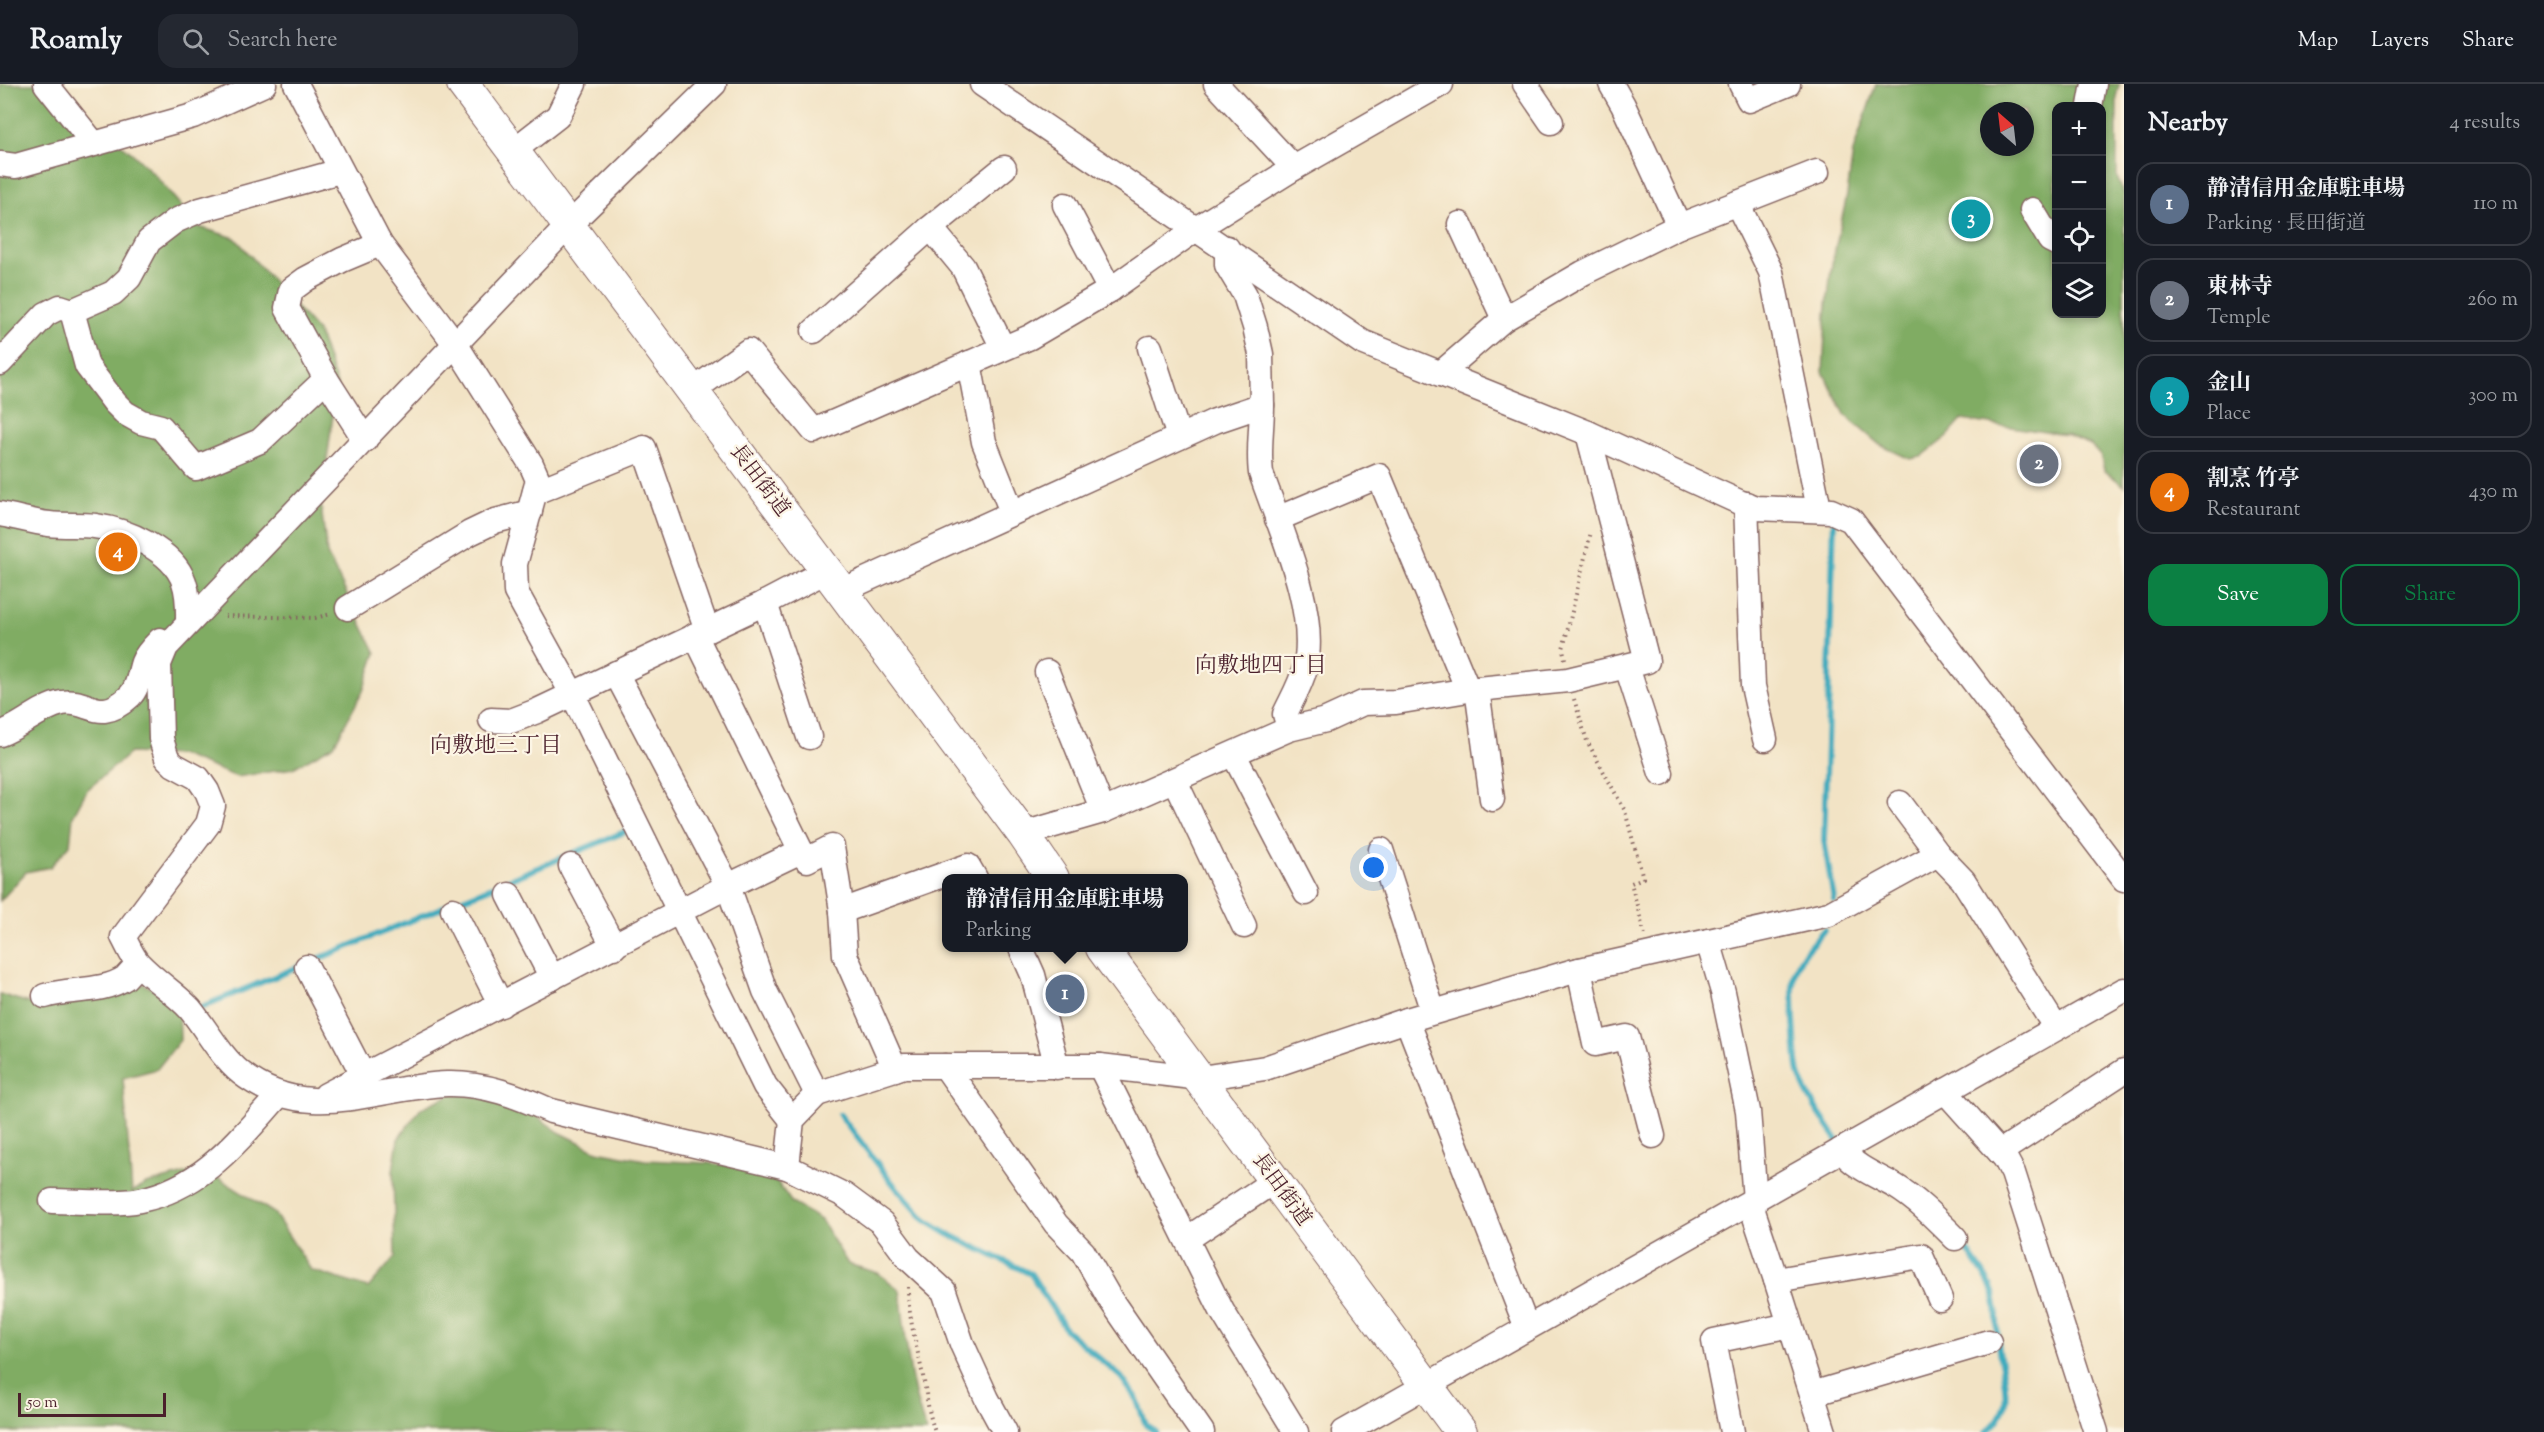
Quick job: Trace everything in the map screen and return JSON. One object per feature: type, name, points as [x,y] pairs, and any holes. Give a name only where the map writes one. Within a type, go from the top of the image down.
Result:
[{"type":"main road","name":"長田街道","points":[[463,84],[1023,834],[1050,874]]},
{"type":"main road","name":"長田街道","points":[[1105,952],[1201,1078],[1274,1181],[1461,1432]]},
{"type":"street","points":[[46,84],[94,144]]},
{"type":"street","points":[[0,164],[15,166],[193,116],[264,84]]},
{"type":"street","points":[[296,84],[380,244],[456,345],[528,457],[538,480],[514,564],[516,592],[573,695],[765,1086],[792,1120]]},
{"type":"street","points":[[513,151],[558,116],[574,84]]},
{"type":"street","points":[[714,84],[568,226],[166,647],[159,664],[161,739],[167,758],[174,765],[198,778],[213,806],[208,824],[123,937],[138,964],[175,993],[240,1072],[288,1098],[316,1100],[382,1094],[447,1084],[487,1087],[551,1111],[787,1167],[844,1195],[882,1223],[908,1258],[944,1291],[962,1344],[1005,1432]]},
{"type":"street","points":[[982,84],[1227,248],[1362,342],[1588,433],[1756,508],[1819,509],[1831,511],[1851,520],[2124,879]]},
{"type":"street","points":[[1216,84],[1294,168]]},
{"type":"street","points":[[692,391],[748,351],[814,431],[1030,337],[1110,290],[1196,229],[1294,168],[1441,84]]},
{"type":"street","points":[[1525,84],[1551,122]]},
{"type":"street","points":[[1611,84],[1679,226]]},
{"type":"street","points":[[1741,84],[1749,100],[1788,84]]},
{"type":"street","points":[[2091,102],[2094,84]]},
{"type":"street","points":[[814,331],[929,229],[1004,168]]},
{"type":"street","points":[[0,363],[46,314],[60,307],[72,311],[113,293],[129,278],[149,241],[175,221],[200,210],[340,171]]},
{"type":"street","points":[[1440,374],[1504,319],[1584,273],[1679,226],[1817,172]]},
{"type":"street","points":[[1737,203],[1772,272],[1819,509]]},
{"type":"street","points":[[1065,205],[1110,290]]},
{"type":"street","points":[[2032,210],[2052,241]]},
{"type":"street","points":[[1460,224],[1504,319]]},
{"type":"street","points":[[929,229],[935,233],[963,267],[1003,348]]},
{"type":"street","points":[[365,440],[326,379],[287,308],[291,290],[333,265],[380,244]]},
{"type":"street","points":[[1227,248],[1227,265],[1245,295],[1261,354],[1262,438],[1258,456],[1261,473],[1299,584],[1308,642],[1306,666],[1285,714],[1289,729]]},
{"type":"street","points":[[72,311],[87,366],[115,402],[125,413],[141,422],[161,427],[196,468],[260,441],[326,379]]},
{"type":"street","points":[[1150,348],[1179,437]]},
{"type":"street","points":[[969,363],[984,442],[1012,512]]},
{"type":"street","points":[[491,720],[511,722],[573,695],[765,603],[834,581],[1012,512],[1215,421],[1262,405]]},
{"type":"street","points":[[1023,834],[1103,811],[1289,729],[1326,720],[1363,703],[1396,702],[1472,690],[1568,680],[1647,661],[1588,433]]},
{"type":"street","points":[[348,608],[470,533],[533,502],[551,488],[644,448],[701,633],[801,851],[807,860],[832,846],[842,911],[845,955],[895,1069]]},
{"type":"street","points":[[1277,519],[1379,476],[1472,690],[1492,799]]},
{"type":"street","points":[[1746,504],[1752,686],[1765,740]]},
{"type":"street","points":[[0,514],[48,524],[95,526],[124,532],[146,542],[171,562],[184,579],[188,595],[189,623]]},
{"type":"street","points":[[765,603],[809,737]]},
{"type":"street","points":[[0,734],[45,709],[63,703],[76,703],[96,711],[122,703],[133,693],[143,660],[151,650],[173,631],[189,623]]},
{"type":"street","points":[[1627,667],[1661,773]]},
{"type":"street","points":[[1047,672],[1103,811]]},
{"type":"street","points":[[616,674],[728,886],[765,991],[817,1094]]},
{"type":"street","points":[[1234,755],[1306,893]]},
{"type":"street","points":[[1175,781],[1244,926]]},
{"type":"street","points":[[1900,803],[1938,854],[1963,880],[2056,1028]]},
{"type":"street","points":[[1381,850],[1433,1012]]},
{"type":"street","points":[[316,1100],[728,886],[801,851]]},
{"type":"street","points":[[787,1167],[792,1120],[817,1094],[904,1066],[1100,1066],[1201,1078],[1265,1068],[1407,1020],[1579,970],[1829,914],[1938,854]]},
{"type":"street","points":[[571,866],[614,947]]},
{"type":"street","points":[[946,874],[968,866],[972,874]]},
{"type":"street","points":[[842,911],[942,875]]},
{"type":"street","points":[[509,895],[552,978]]},
{"type":"street","points":[[453,910],[501,1005]]},
{"type":"street","points":[[1708,941],[1723,993],[1748,1111],[1755,1200],[1753,1211],[1824,1432]]},
{"type":"street","points":[[1023,952],[1033,975],[1057,1067]]},
{"type":"street","points":[[45,996],[107,985],[125,978],[138,964]]},
{"type":"street","points":[[307,967],[363,1075]]},
{"type":"street","points":[[1579,970],[1595,1044],[1627,1037],[1653,1136]]},
{"type":"street","points":[[1344,1432],[2124,990]]},
{"type":"street","points":[[1407,1020],[1527,1328]]},
{"type":"street","points":[[945,1066],[1056,1224],[1083,1251],[1110,1299],[1202,1432]]},
{"type":"street","points":[[1100,1066],[1222,1311],[1296,1432]]},
{"type":"street","points":[[2000,1152],[2124,1071]]},
{"type":"street","points":[[1945,1091],[2000,1152],[2013,1173],[2096,1432]]},
{"type":"street","points":[[52,1201],[137,1201],[168,1193],[195,1179],[219,1161],[280,1094]]},
{"type":"street","points":[[1841,1150],[1866,1172],[1895,1186],[1922,1205],[1938,1249],[1940,1299]]},
{"type":"street","points":[[1187,1239],[1274,1181]]},
{"type":"street","points":[[1776,1280],[1938,1249]]},
{"type":"street","points":[[1732,1432],[1714,1341],[1790,1326]]},
{"type":"street","points":[[1812,1394],[1989,1342]]},
{"type":"path","points":[[1602,486],[1563,649],[1568,680],[1587,741],[1625,812],[1643,878],[1631,883],[1650,954]]},
{"type":"path","points":[[189,623],[315,618],[348,608]]},
{"type":"path","points":[[915,1264],[908,1287],[908,1303],[928,1411],[935,1432]]},
{"type":"green space","points":[[0,84],[41,84],[131,152],[154,174],[199,227],[235,238],[318,332],[337,384],[321,506],[327,554],[376,653],[363,691],[334,745],[293,768],[237,777],[181,755],[130,753],[87,790],[73,816],[70,845],[50,867],[26,872],[0,901]]},
{"type":"green space","points":[[1876,84],[2120,84],[2117,92],[2117,177],[2124,195],[2124,486],[2104,470],[2101,457],[2091,445],[2066,435],[1962,420],[1948,436],[1921,457],[1910,459],[1880,445],[1846,416],[1823,372],[1831,269],[1847,195],[1853,152]]},
{"type":"green space","points":[[144,984],[179,1006],[180,1040],[157,1069],[123,1078],[132,1192],[146,1184],[204,1169],[274,1213],[311,1270],[368,1288],[395,1257],[393,1171],[398,1139],[421,1108],[452,1094],[500,1099],[525,1108],[559,1132],[597,1151],[645,1160],[708,1163],[749,1169],[773,1176],[792,1203],[821,1220],[848,1264],[878,1273],[900,1290],[912,1380],[927,1432],[0,1432],[0,994],[32,1004],[107,994]]},
{"type":"waterway","points":[[1834,519],[1824,840],[1834,900]]},
{"type":"waterway","points":[[311,962],[634,828]]},
{"type":"waterway","points":[[1824,930],[1802,957],[1794,976],[1793,996],[1798,1070],[1808,1095],[1840,1144]]},
{"type":"waterway","points":[[199,1008],[301,966]]},
{"type":"waterway","points":[[840,1115],[894,1185],[925,1220],[946,1233],[1031,1274],[1066,1330],[1121,1377],[1136,1398],[1146,1425],[1156,1432]]},
{"type":"waterway","points":[[1960,1241],[1988,1281],[1994,1294],[1996,1307],[1999,1354],[2006,1390],[2002,1412],[1986,1432]]},
{"type":"place","name":"金山","points":[[1971,219]]},
{"type":"place","name":"東林寺","points":[[2039,464]]},
{"type":"place","name":"割烹 竹亭","points":[[118,552]]},
{"type":"place","name":"静清信用金庫駐車場","points":[[1065,994]]},
{"type":"district","name":"向敷地四丁目","points":[[1261,667]]},
{"type":"district","name":"向敷地三丁目","points":[[496,747]]}]
